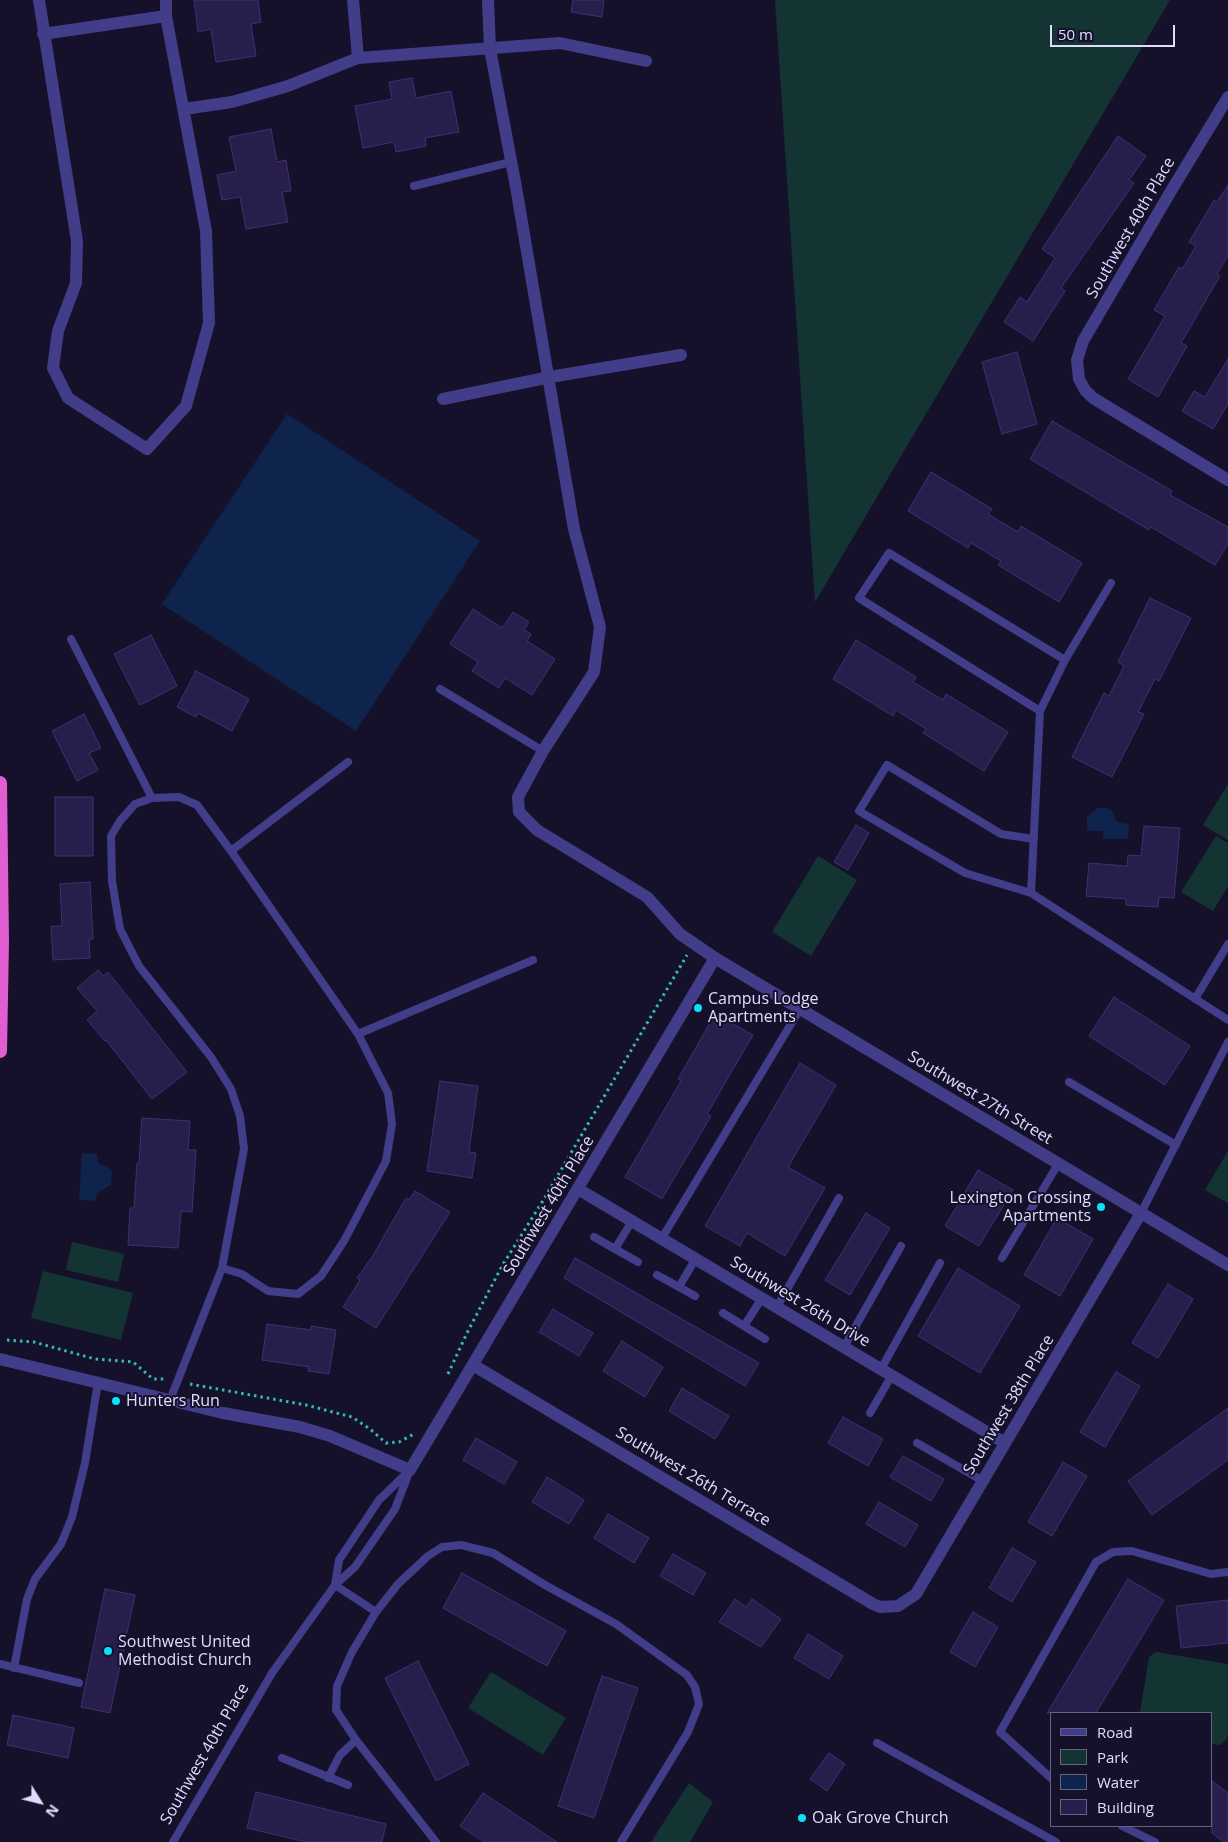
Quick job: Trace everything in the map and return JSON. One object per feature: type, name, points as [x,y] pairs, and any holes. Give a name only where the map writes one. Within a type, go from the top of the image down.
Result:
[{"type":"highway","points":[[0,783],[2,940],[0,1051]]},
{"type":"street","points":[[39,0],[77,240],[76,283],[58,331],[53,368],[68,398],[147,449],[186,406],[209,323],[206,231],[166,16],[166,0]]},
{"type":"street","points":[[353,0],[358,58]]},
{"type":"street","name":"Southwest 27th Street","points":[[488,0],[490,49],[550,377],[574,529],[600,627],[594,672],[543,751],[518,797],[519,812],[537,830],[647,897],[680,934],[715,958],[1228,1266]]},
{"type":"street","points":[[43,34],[166,16]]},
{"type":"street","points":[[184,109],[232,102],[288,86],[358,58],[560,42],[646,61]]},
{"type":"street","name":"Southwest 40th Place","points":[[1228,97],[1083,341],[1077,360],[1080,379],[1085,390],[1093,398],[1228,480]]},
{"type":"street","points":[[443,399],[550,377],[681,355]]},
{"type":"street","name":"Southwest 40th Place","points":[[410,1470],[715,958]]},
{"type":"street","name":"Southwest 26th Drive","points":[[578,1188],[1006,1443]]},
{"type":"street","name":"Southwest 38th Place","points":[[898,1606],[916,1594],[1141,1213]]},
{"type":"street","points":[[0,1359],[170,1400],[300,1427],[330,1436],[410,1470]]},
{"type":"street","name":"Southwest 26th Terrace","points":[[473,1365],[873,1604],[887,1608],[898,1606]]},
{"type":"lane","points":[[414,186],[511,162]]},
{"type":"lane","points":[[1040,710],[859,598],[889,553],[1065,660]]},
{"type":"lane","points":[[1031,893],[1040,710],[1065,660],[1111,583]]},
{"type":"lane","points":[[72,639],[152,798]]},
{"type":"lane","points":[[440,689],[543,751]]},
{"type":"lane","points":[[231,850],[348,762]]},
{"type":"lane","points":[[1034,839],[1001,834],[888,765],[859,811],[965,873],[1031,893],[1228,1020]]},
{"type":"lane","points":[[170,1400],[222,1268],[244,1149],[240,1116],[230,1089],[211,1057],[139,966],[120,929],[112,881],[111,836],[120,821],[135,804],[152,798],[179,797],[196,806],[231,850],[358,1034],[388,1093],[392,1124],[386,1161],[344,1241],[321,1276],[298,1294],[268,1291],[242,1274],[222,1268]]},
{"type":"lane","points":[[1195,999],[1228,944]]},
{"type":"lane","points":[[358,1034],[533,960]]},
{"type":"lane","points":[[662,1238],[800,1009]]},
{"type":"lane","points":[[1141,1213],[1228,1042]]},
{"type":"lane","points":[[1070,1082],[1176,1146]]},
{"type":"lane","points":[[1002,1258],[1058,1164]]},
{"type":"lane","points":[[777,1307],[838,1198]]},
{"type":"lane","points":[[615,1249],[632,1220]]},
{"type":"lane","points":[[594,1237],[638,1262]]},
{"type":"lane","points":[[844,1347],[901,1246]]},
{"type":"lane","points":[[679,1287],[696,1258]]},
{"type":"lane","points":[[870,1413],[886,1372],[940,1263]]},
{"type":"lane","points":[[657,1275],[695,1296]]},
{"type":"lane","points":[[744,1326],[762,1298]]},
{"type":"lane","points":[[723,1313],[765,1339]]},
{"type":"lane","points":[[14,1668],[27,1599],[35,1579],[61,1544],[72,1517],[85,1463],[98,1382]]},
{"type":"lane","points":[[917,1443],[983,1482]]},
{"type":"lane","name":"Southwest 40th Place","points":[[335,1585],[339,1560],[379,1500],[410,1470]]},
{"type":"lane","name":"Southwest 40th Place","points":[[173,1842],[272,1673],[335,1585],[355,1567],[394,1509],[410,1470]]},
{"type":"lane","points":[[436,1842],[356,1740],[336,1710],[337,1686],[352,1652],[376,1612],[398,1584],[428,1556],[442,1547],[462,1545],[493,1553],[544,1585],[616,1624],[687,1675],[695,1687],[699,1704],[696,1716],[620,1842]]},
{"type":"lane","points":[[1050,1777],[1000,1732],[1096,1562],[1113,1552],[1132,1551],[1211,1574],[1228,1572]]},
{"type":"lane","points":[[335,1585],[376,1612]]},
{"type":"lane","points":[[0,1664],[79,1683]]},
{"type":"lane","points":[[328,1778],[340,1755],[356,1740]]},
{"type":"lane","points":[[877,1743],[1056,1842]]},
{"type":"lane","points":[[282,1758],[348,1785]]},
{"type":"lane","points":[[1124,1827],[1155,1842]]},
{"type":"path","points":[[448,1376],[467,1332],[502,1266],[550,1190],[687,955]]},
{"type":"path","points":[[7,1340],[34,1342],[76,1356],[133,1362],[153,1379],[168,1378]]},
{"type":"path","points":[[190,1384],[306,1405],[352,1417],[370,1428],[380,1440],[391,1444],[407,1439],[419,1427]]},
{"type":"green space","points":[[775,0],[1170,0],[815,602]]},
{"type":"green space","points":[[1228,784],[1228,840],[1203,825]]},
{"type":"green space","points":[[1216,836],[1228,843],[1228,886],[1213,911],[1181,892]]},
{"type":"green space","points":[[818,856],[857,880],[811,956],[772,932]]},
{"type":"green space","points":[[1228,1151],[1228,1203],[1205,1190]]},
{"type":"green space","points":[[72,1242],[124,1254],[118,1282],[66,1270]]},
{"type":"green space","points":[[43,1271],[133,1293],[121,1340],[31,1318]]},
{"type":"green space","points":[[1156,1652],[1228,1664],[1227,1739],[1220,1745],[1213,1744],[1213,1712],[1140,1712],[1149,1657]]},
{"type":"green space","points":[[491,1672],[566,1718],[543,1755],[468,1708]]},
{"type":"green space","points":[[689,1783],[713,1802],[690,1842],[651,1842]]},
{"type":"water","points":[[287,414],[480,541],[356,731],[162,604]]},
{"type":"water","points":[[1097,808],[1107,808],[1113,812],[1117,822],[1129,824],[1128,839],[1103,839],[1103,831],[1087,831],[1087,817]]},
{"type":"water","points":[[82,1153],[97,1154],[98,1163],[109,1168],[112,1172],[111,1185],[97,1193],[95,1201],[79,1200]]},
{"type":"building","points":[[194,0],[258,0],[261,22],[251,24],[256,56],[216,62],[211,29],[198,32]]},
{"type":"building","points":[[573,0],[604,0],[602,17],[571,12]]},
{"type":"building","points":[[412,78],[416,98],[451,91],[459,132],[425,138],[426,146],[396,152],[394,142],[363,148],[355,106],[392,99],[389,82]]},
{"type":"building","points":[[271,129],[277,162],[286,160],[291,191],[282,192],[288,222],[246,229],[240,197],[222,200],[217,175],[236,171],[229,137]]},
{"type":"building","points":[[1118,136],[1146,156],[1129,180],[1134,183],[1061,288],[1065,291],[1033,341],[1004,322],[1020,297],[1027,302],[1055,258],[1042,249]]},
{"type":"building","points":[[1228,185],[1228,256],[1217,274],[1220,276],[1181,343],[1187,346],[1158,397],[1128,379],[1165,316],[1154,310],[1179,267],[1182,269],[1196,246],[1189,242],[1214,200],[1217,202]]},
{"type":"building","points":[[1017,352],[1037,424],[1002,434],[982,362]]},
{"type":"building","points":[[1228,359],[1228,404],[1213,429],[1182,411],[1194,391],[1205,397]]},
{"type":"building","points":[[1052,421],[1172,491],[1170,495],[1228,527],[1228,544],[1215,565],[1151,527],[1149,530],[1030,459]]},
{"type":"building","points":[[931,472],[992,509],[988,514],[1018,532],[1021,526],[1082,563],[1059,602],[998,565],[1001,561],[971,543],[968,548],[908,511]]},
{"type":"building","points":[[1150,598],[1191,618],[1159,681],[1155,679],[1138,712],[1144,714],[1112,777],[1072,757],[1104,693],[1109,696],[1124,666],[1118,662]]},
{"type":"building","points":[[473,609],[502,628],[513,612],[529,622],[524,630],[531,634],[527,641],[555,659],[532,695],[505,678],[499,688],[472,671],[478,662],[450,644]]},
{"type":"building","points":[[151,635],[177,686],[140,705],[114,654]]},
{"type":"building","points":[[856,640],[916,677],[913,682],[943,700],[946,694],[1008,732],[984,771],[923,733],[926,729],[896,710],[893,716],[833,679]]},
{"type":"building","points":[[196,671],[249,699],[232,731],[198,713],[196,717],[177,707]]},
{"type":"building","points":[[84,714],[101,748],[89,753],[98,770],[77,781],[52,731]]},
{"type":"building","points":[[55,797],[93,797],[93,856],[55,856]]},
{"type":"building","points":[[856,825],[869,833],[848,870],[834,862]]},
{"type":"building","points":[[1144,826],[1180,828],[1174,898],[1159,897],[1158,907],[1126,905],[1126,899],[1086,896],[1089,863],[1127,866],[1128,855],[1141,856]]},
{"type":"building","points":[[90,882],[93,939],[89,939],[90,958],[53,960],[51,926],[62,926],[60,884]]},
{"type":"building","points":[[98,970],[103,976],[108,972],[187,1072],[152,1099],[106,1040],[87,1020],[97,1011],[77,988]]},
{"type":"building","points":[[1114,997],[1190,1046],[1165,1085],[1089,1036]]},
{"type":"building","points":[[715,1014],[753,1035],[707,1114],[711,1116],[662,1199],[625,1177],[681,1081],[678,1079]]},
{"type":"building","points":[[800,1063],[836,1085],[788,1167],[825,1188],[785,1256],[747,1233],[740,1246],[705,1226]]},
{"type":"building","points":[[440,1081],[478,1086],[469,1152],[476,1153],[472,1178],[427,1171]]},
{"type":"building","points":[[142,1118],[190,1121],[188,1150],[196,1150],[192,1212],[181,1211],[178,1248],[128,1245],[130,1208],[134,1208]]},
{"type":"building","points":[[978,1170],[1013,1190],[979,1246],[945,1226]]},
{"type":"building","points":[[415,1191],[450,1212],[376,1328],[343,1307],[360,1280],[357,1278],[372,1257],[406,1198],[409,1200]]},
{"type":"building","points":[[866,1213],[890,1228],[850,1295],[825,1280]]},
{"type":"building","points":[[1057,1218],[1093,1239],[1060,1296],[1024,1275]]},
{"type":"building","points":[[575,1258],[759,1363],[745,1386],[564,1278]]},
{"type":"building","points":[[958,1268],[1020,1306],[980,1373],[918,1336]]},
{"type":"building","points":[[1168,1284],[1193,1299],[1158,1358],[1132,1343]]},
{"type":"building","points":[[553,1309],[593,1333],[579,1356],[539,1332]]},
{"type":"building","points":[[267,1324],[311,1330],[311,1326],[336,1330],[329,1374],[308,1371],[309,1367],[262,1360]]},
{"type":"building","points":[[622,1341],[663,1367],[645,1397],[603,1371]]},
{"type":"building","points":[[1116,1372],[1140,1386],[1105,1447],[1080,1432]]},
{"type":"building","points":[[682,1388],[729,1416],[715,1439],[669,1411]]},
{"type":"building","points":[[1228,1408],[1228,1460],[1152,1515],[1128,1481]]},
{"type":"building","points":[[843,1417],[883,1439],[868,1466],[828,1443]]},
{"type":"building","points":[[476,1438],[517,1462],[504,1484],[463,1460]]},
{"type":"building","points":[[903,1456],[944,1479],[931,1501],[890,1477]]},
{"type":"building","points":[[1063,1462],[1087,1476],[1052,1536],[1028,1522]]},
{"type":"building","points":[[547,1477],[584,1500],[569,1524],[532,1502]]},
{"type":"building","points":[[879,1502],[918,1525],[905,1547],[866,1524]]},
{"type":"building","points":[[608,1514],[649,1538],[634,1563],[594,1538]]},
{"type":"building","points":[[1012,1548],[1036,1562],[1012,1602],[989,1588]]},
{"type":"building","points":[[673,1554],[706,1573],[693,1595],[660,1576]]},
{"type":"building","points":[[462,1573],[566,1631],[547,1666],[443,1608]]},
{"type":"building","points":[[1128,1579],[1164,1600],[1097,1712],[1047,1713]]},
{"type":"building","name":"Southwest United Methodist Church","points":[[105,1589],[135,1595],[110,1713],[81,1707]]},
{"type":"building","points":[[735,1599],[746,1607],[752,1599],[781,1619],[761,1647],[719,1622]]},
{"type":"building","points":[[1228,1600],[1228,1643],[1181,1648],[1176,1606]]},
{"type":"building","points":[[973,1612],[998,1627],[975,1667],[950,1652]]},
{"type":"building","points":[[808,1634],[843,1656],[829,1679],[794,1658]]},
{"type":"building","points":[[418,1661],[469,1764],[436,1781],[385,1678]]},
{"type":"building","points":[[602,1676],[638,1688],[594,1818],[558,1806]]},
{"type":"building","points":[[13,1715],[74,1728],[68,1758],[7,1745]]},
{"type":"building","points":[[829,1753],[845,1764],[827,1791],[810,1779]]},
{"type":"building","points":[[1213,1782],[1228,1793],[1228,1842],[1223,1842],[1212,1833]]},
{"type":"building","points":[[256,1792],[386,1824],[382,1842],[306,1842],[247,1828]]},
{"type":"building","points":[[483,1793],[557,1842],[484,1842],[460,1826]]},
{"type":"place","name":"Campus Lodge Apartments","points":[[698,1008]]},
{"type":"place","name":"Lexington Crossing Apartments","points":[[1101,1207]]},
{"type":"place","name":"Hunters Run","points":[[116,1401]]},
{"type":"place","name":"Southwest United Methodist Church","points":[[108,1651]]},
{"type":"place","name":"Oak Grove Church","points":[[802,1818]]}]
